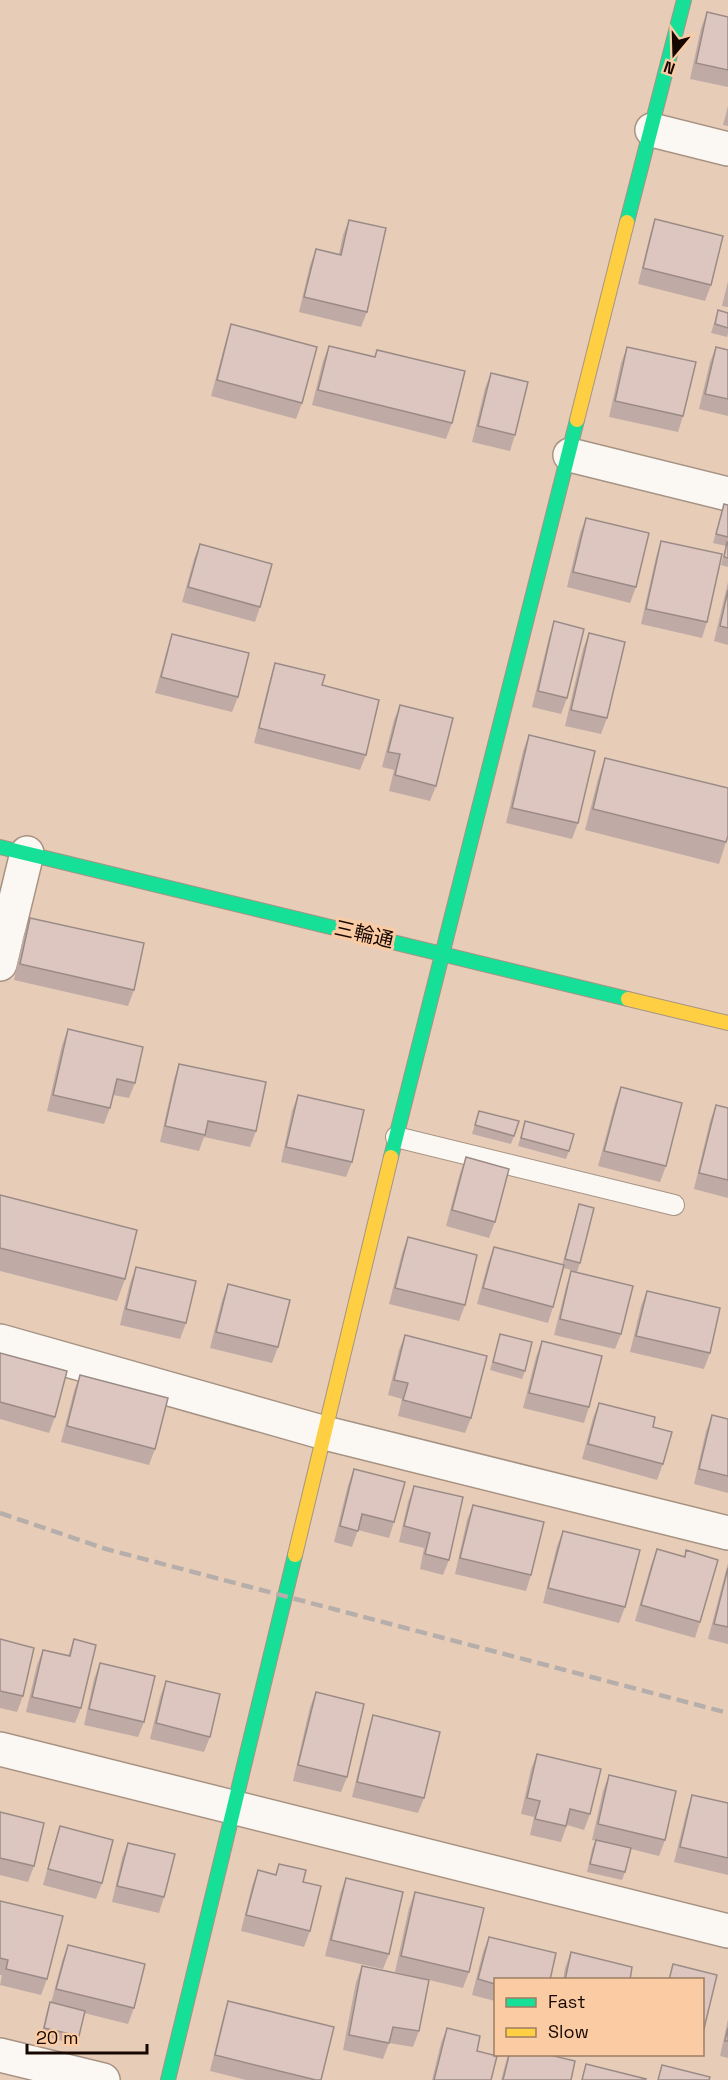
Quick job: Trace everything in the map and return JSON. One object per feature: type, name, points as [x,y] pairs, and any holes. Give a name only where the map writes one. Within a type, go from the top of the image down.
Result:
[{"type":"street","points":[[168,2080],[441,952],[570,455],[684,0]]},
{"type":"street","points":[[652,130],[728,149]]},
{"type":"street","points":[[570,455],[728,494]]},
{"type":"street","points":[[0,964],[14,850]]},
{"type":"street","name":"三輪通","points":[[14,850],[728,1023]]},
{"type":"street","points":[[0,1341],[325,1433],[728,1533]]},
{"type":"street","points":[[0,1749],[728,1930]]},
{"type":"street","points":[[0,2055],[104,2080]]},
{"type":"lane","points":[[396,1137],[674,1205]]},
{"type":"building","points":[[707,12],[728,17],[728,70],[696,63]]},
{"type":"building","points":[[655,219],[723,236],[711,285],[643,268]]},
{"type":"building","points":[[349,220],[386,228],[367,312],[304,297],[316,249],[341,255]]},
{"type":"building","points":[[718,310],[728,313],[728,328],[715,324]]},
{"type":"building","points":[[231,324],[317,347],[302,403],[217,380]]},
{"type":"building","points":[[329,346],[375,357],[377,350],[465,371],[452,423],[318,390]]},
{"type":"building","points":[[627,347],[696,362],[683,416],[615,401]]},
{"type":"building","points":[[716,347],[728,350],[728,399],[705,394]]},
{"type":"building","points":[[491,373],[528,382],[515,435],[478,426]]},
{"type":"building","points":[[724,504],[728,505],[728,537],[716,534]]},
{"type":"building","points":[[586,518],[649,533],[636,587],[573,572]]},
{"type":"building","points":[[661,541],[722,554],[707,622],[646,609]]},
{"type":"building","points":[[728,543],[728,558],[724,557]]},
{"type":"building","points":[[200,544],[272,564],[260,607],[188,587]]},
{"type":"building","points":[[728,590],[728,628],[720,626]]},
{"type":"building","points":[[554,621],[584,629],[567,698],[538,691]]},
{"type":"building","points":[[589,633],[625,642],[607,718],[571,710]]},
{"type":"building","points":[[172,634],[249,653],[238,697],[161,677]]},
{"type":"building","points":[[275,663],[325,675],[322,685],[379,700],[366,755],[259,728]]},
{"type":"building","points":[[400,705],[453,718],[436,786],[395,775],[400,754],[388,752]]},
{"type":"building","points":[[529,735],[595,751],[578,823],[512,808]]},
{"type":"building","points":[[605,758],[728,788],[726,842],[593,809]]},
{"type":"building","points":[[30,918],[144,943],[134,990],[20,964]]},
{"type":"building","points":[[68,1029],[143,1047],[135,1083],[117,1079],[110,1108],[53,1095]]},
{"type":"building","points":[[179,1064],[266,1082],[256,1131],[208,1121],[205,1135],[165,1126]]},
{"type":"building","points":[[621,1087],[682,1103],[666,1166],[604,1151]]},
{"type":"building","points":[[298,1095],[364,1110],[352,1162],[286,1147]]},
{"type":"building","points":[[716,1105],[728,1108],[728,1180],[699,1173]]},
{"type":"building","points":[[479,1111],[519,1121],[514,1136],[475,1125]]},
{"type":"building","points":[[525,1121],[574,1134],[569,1151],[521,1138]]},
{"type":"building","points":[[466,1157],[509,1169],[495,1222],[452,1210]]},
{"type":"building","points":[[0,1195],[137,1230],[125,1279],[0,1248]]},
{"type":"building","points":[[579,1204],[594,1208],[580,1263],[565,1259]]},
{"type":"building","points":[[408,1237],[477,1255],[465,1305],[395,1288]]},
{"type":"building","points":[[494,1247],[564,1265],[553,1307],[483,1288]]},
{"type":"building","points":[[136,1267],[196,1281],[186,1323],[126,1309]]},
{"type":"building","points":[[571,1271],[633,1286],[621,1334],[560,1319]]},
{"type":"building","points":[[228,1284],[290,1300],[278,1347],[216,1332]]},
{"type":"building","points":[[647,1291],[720,1308],[710,1353],[636,1336]]},
{"type":"building","points":[[500,1334],[532,1342],[525,1371],[493,1362]]},
{"type":"building","points":[[405,1335],[487,1356],[471,1418],[403,1400],[408,1383],[394,1380]]},
{"type":"building","points":[[542,1341],[602,1356],[589,1407],[529,1393]]},
{"type":"building","points":[[0,1353],[67,1371],[55,1417],[0,1402]]},
{"type":"building","points":[[80,1375],[168,1398],[155,1449],[67,1426]]},
{"type":"building","points":[[599,1403],[655,1417],[653,1427],[672,1432],[663,1464],[588,1444]]},
{"type":"building","points":[[712,1415],[728,1419],[728,1476],[699,1469]]},
{"type":"building","points":[[354,1469],[405,1482],[394,1522],[362,1514],[358,1531],[340,1526]]},
{"type":"building","points":[[414,1486],[463,1497],[449,1560],[425,1554],[430,1533],[404,1526]]},
{"type":"building","points":[[473,1505],[544,1522],[531,1575],[460,1558]]},
{"type":"building","points":[[563,1531],[640,1550],[625,1607],[548,1588]]},
{"type":"building","points":[[657,1549],[685,1557],[686,1550],[718,1560],[700,1622],[641,1605]]},
{"type":"building","points":[[728,1568],[728,1627],[714,1624]]},
{"type":"building","points":[[0,1639],[34,1648],[23,1696],[0,1691]]},
{"type":"building","points":[[74,1639],[96,1645],[81,1708],[32,1697],[43,1650],[70,1656]]},
{"type":"building","points":[[100,1663],[155,1676],[144,1722],[89,1709]]},
{"type":"building","points":[[166,1681],[220,1694],[210,1737],[156,1723]]},
{"type":"building","points":[[316,1692],[364,1704],[347,1777],[298,1765]]},
{"type":"building","points":[[373,1715],[440,1732],[424,1798],[357,1782]]},
{"type":"building","points":[[537,1754],[601,1769],[590,1814],[570,1809],[566,1826],[535,1819],[540,1801],[527,1798]]},
{"type":"building","points":[[609,1775],[676,1791],[665,1840],[598,1824]]},
{"type":"building","points":[[692,1795],[728,1803],[728,1858],[680,1847]]},
{"type":"building","points":[[0,1812],[44,1823],[34,1866],[0,1858]]},
{"type":"building","points":[[60,1826],[113,1840],[102,1883],[48,1869]]},
{"type":"building","points":[[596,1840],[631,1848],[625,1872],[590,1864]]},
{"type":"building","points":[[128,1843],[175,1854],[164,1897],[117,1886]]},
{"type":"building","points":[[279,1864],[306,1870],[303,1882],[321,1886],[310,1931],[246,1915],[258,1870],[276,1875]]},
{"type":"building","points":[[346,1878],[403,1892],[389,1954],[331,1940]]},
{"type":"building","points":[[415,1892],[484,1908],[469,1972],[401,1956]]},
{"type":"building","points":[[0,1901],[63,1916],[47,1979],[6,1969],[8,1960],[0,1958]]},
{"type":"building","points":[[489,1937],[556,1953],[550,1978],[494,1978],[494,1984],[478,1979]]},
{"type":"building","points":[[68,1945],[145,1964],[134,2008],[56,1989]]},
{"type":"building","points":[[571,1952],[632,1967],[630,1978],[565,1978]]},
{"type":"building","points":[[673,1964],[717,1975],[704,2029],[704,1978],[670,1978]]},
{"type":"building","points":[[362,1966],[429,1980],[419,2031],[393,2027],[389,2043],[349,2035]]},
{"type":"building","points":[[228,2001],[334,2027],[321,2080],[215,2055]]},
{"type":"building","points":[[50,2002],[85,2011],[79,2036],[44,2028]]},
{"type":"building","points":[[447,2028],[480,2036],[477,2051],[497,2056],[491,2080],[434,2080]]},
{"type":"building","points":[[509,2056],[554,2056],[575,2061],[571,2080],[503,2080]]},
{"type":"building","points":[[586,2064],[646,2079],[582,2080]]},
{"type":"building","points":[[662,2065],[710,2077],[709,2080],[658,2080]]},
{"type":"railway","points":[[0,1513],[106,1549],[728,1713]]},
{"type":"traffic: fast","points":[[627,222],[684,0]]},
{"type":"traffic: fast","points":[[391,1157],[577,420]]},
{"type":"traffic: fast","points":[[0,847],[628,999]]},
{"type":"traffic: fast","points":[[168,2080],[295,1555]]},
{"type":"traffic: slow","points":[[577,420],[627,222]]},
{"type":"traffic: slow","points":[[628,999],[728,1023]]},
{"type":"traffic: slow","points":[[295,1555],[391,1157]]}]
